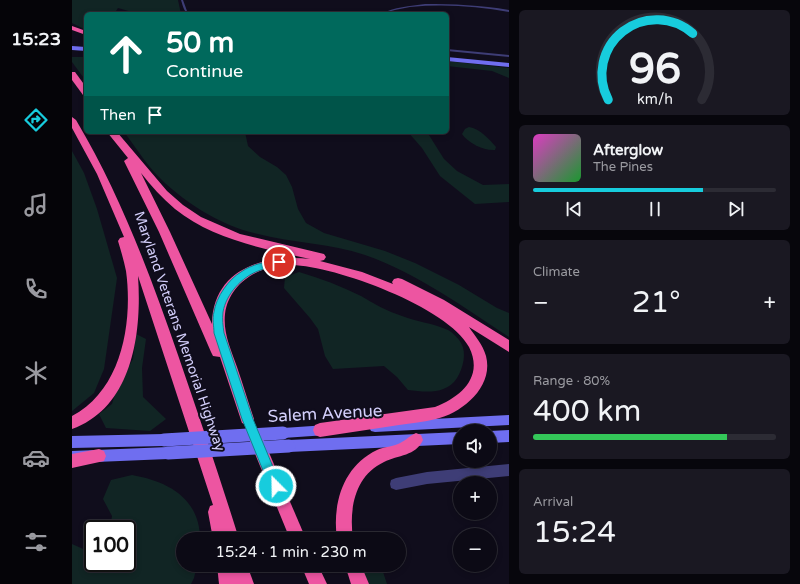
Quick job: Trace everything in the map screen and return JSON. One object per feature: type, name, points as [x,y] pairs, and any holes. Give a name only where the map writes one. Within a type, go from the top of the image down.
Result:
[{"type":"highway","points":[[72,28],[84,32]]},
{"type":"highway","points":[[72,74],[84,90]]},
{"type":"highway","name":"Maryland Veterans Memorial Highway","points":[[72,120],[98,167],[141,265],[207,460],[229,532]]},
{"type":"highway","name":"Maryland Veterans Memorial Highway","points":[[113,134],[148,195],[295,532]]},
{"type":"highway","points":[[114,134],[164,194],[190,214],[218,229],[242,238],[343,263],[387,277],[440,303],[509,347]]},
{"type":"highway","points":[[72,423],[91,412],[104,400],[113,387],[126,354],[134,298],[132,272],[115,203]]},
{"type":"highway","points":[[247,419],[219,333],[218,311],[225,296],[235,281],[256,268],[279,262],[305,262],[334,268],[362,277],[408,296],[434,309],[454,322],[473,342],[478,353],[480,375],[471,394],[450,409],[436,413],[320,430]]},
{"type":"highway","points":[[344,532],[343,516],[345,502],[349,487],[357,476],[369,464],[382,456],[404,449],[416,440]]},
{"type":"highway","points":[[72,461],[99,456]]},
{"type":"highway","points":[[207,460],[220,532]]},
{"type":"highway","points":[[226,572],[228,584]]},
{"type":"highway","points":[[241,572],[245,584]]},
{"type":"highway","points":[[312,572],[318,584]]},
{"type":"highway","points":[[356,572],[360,584]]},
{"type":"main road","points":[[72,48],[84,49]]},
{"type":"main road","points":[[449,59],[509,65]]},
{"type":"main road","name":"Salem Avenue","points":[[72,442],[164,440],[509,420]]},
{"type":"main road","points":[[497,437],[509,436]]},
{"type":"main road","name":"Salem Avenue","points":[[72,457],[453,438]]},
{"type":"street","points":[[396,484],[427,478],[509,470]]},
{"type":"lane","points":[[182,0],[187,12]]},
{"type":"lane","points":[[385,12],[398,4],[416,2],[463,3],[509,11]]},
{"type":"lane","points":[[449,50],[509,56]]},
{"type":"green space","points":[[72,0],[178,0],[181,12],[132,12],[118,8],[115,12],[84,12],[84,29],[72,23]]},
{"type":"green space","points":[[72,57],[84,57],[84,78],[72,62]]},
{"type":"green space","points":[[449,61],[509,68],[509,78],[492,71],[449,66]]},
{"type":"green space","points":[[469,127],[484,135],[496,147],[495,150],[481,148],[468,140],[462,134],[465,129]]},
{"type":"green space","points":[[126,134],[245,134],[248,146],[260,157],[277,167],[286,175],[292,187],[298,209],[306,223],[324,233],[385,251],[415,263],[459,285],[497,308],[509,313],[509,337],[421,281],[384,262],[352,251],[325,245],[258,234],[216,219],[177,193],[151,168]]},
{"type":"green space","points":[[410,134],[428,134],[444,159],[457,171],[483,185],[509,184],[509,202],[475,204],[440,176],[422,148]]},
{"type":"green space","points":[[72,151],[84,173],[97,209],[117,278],[104,369],[94,393],[72,411]]},
{"type":"green space","points":[[299,272],[346,289],[396,314],[450,331],[460,341],[464,351],[461,370],[457,378],[441,390],[428,392],[408,390],[397,377],[384,366],[333,369],[325,356],[318,329],[284,288],[285,277]]},
{"type":"green space","points":[[136,334],[146,339],[142,368],[143,397],[166,419],[150,431],[106,428],[99,414],[112,404],[117,388],[133,359]]},
{"type":"green space","points":[[132,475],[145,478],[169,487],[188,502],[199,525],[200,532],[176,532],[176,572],[195,572],[191,584],[72,584],[72,544],[84,549],[84,572],[136,572],[136,520],[111,520],[112,516],[103,499],[111,480]]},
{"type":"green space","points":[[360,572],[383,572],[387,584],[364,584]]},
{"type":"route","points":[[276,486],[247,419],[219,333],[218,311],[228,290],[235,281],[256,268],[279,262]]}]
